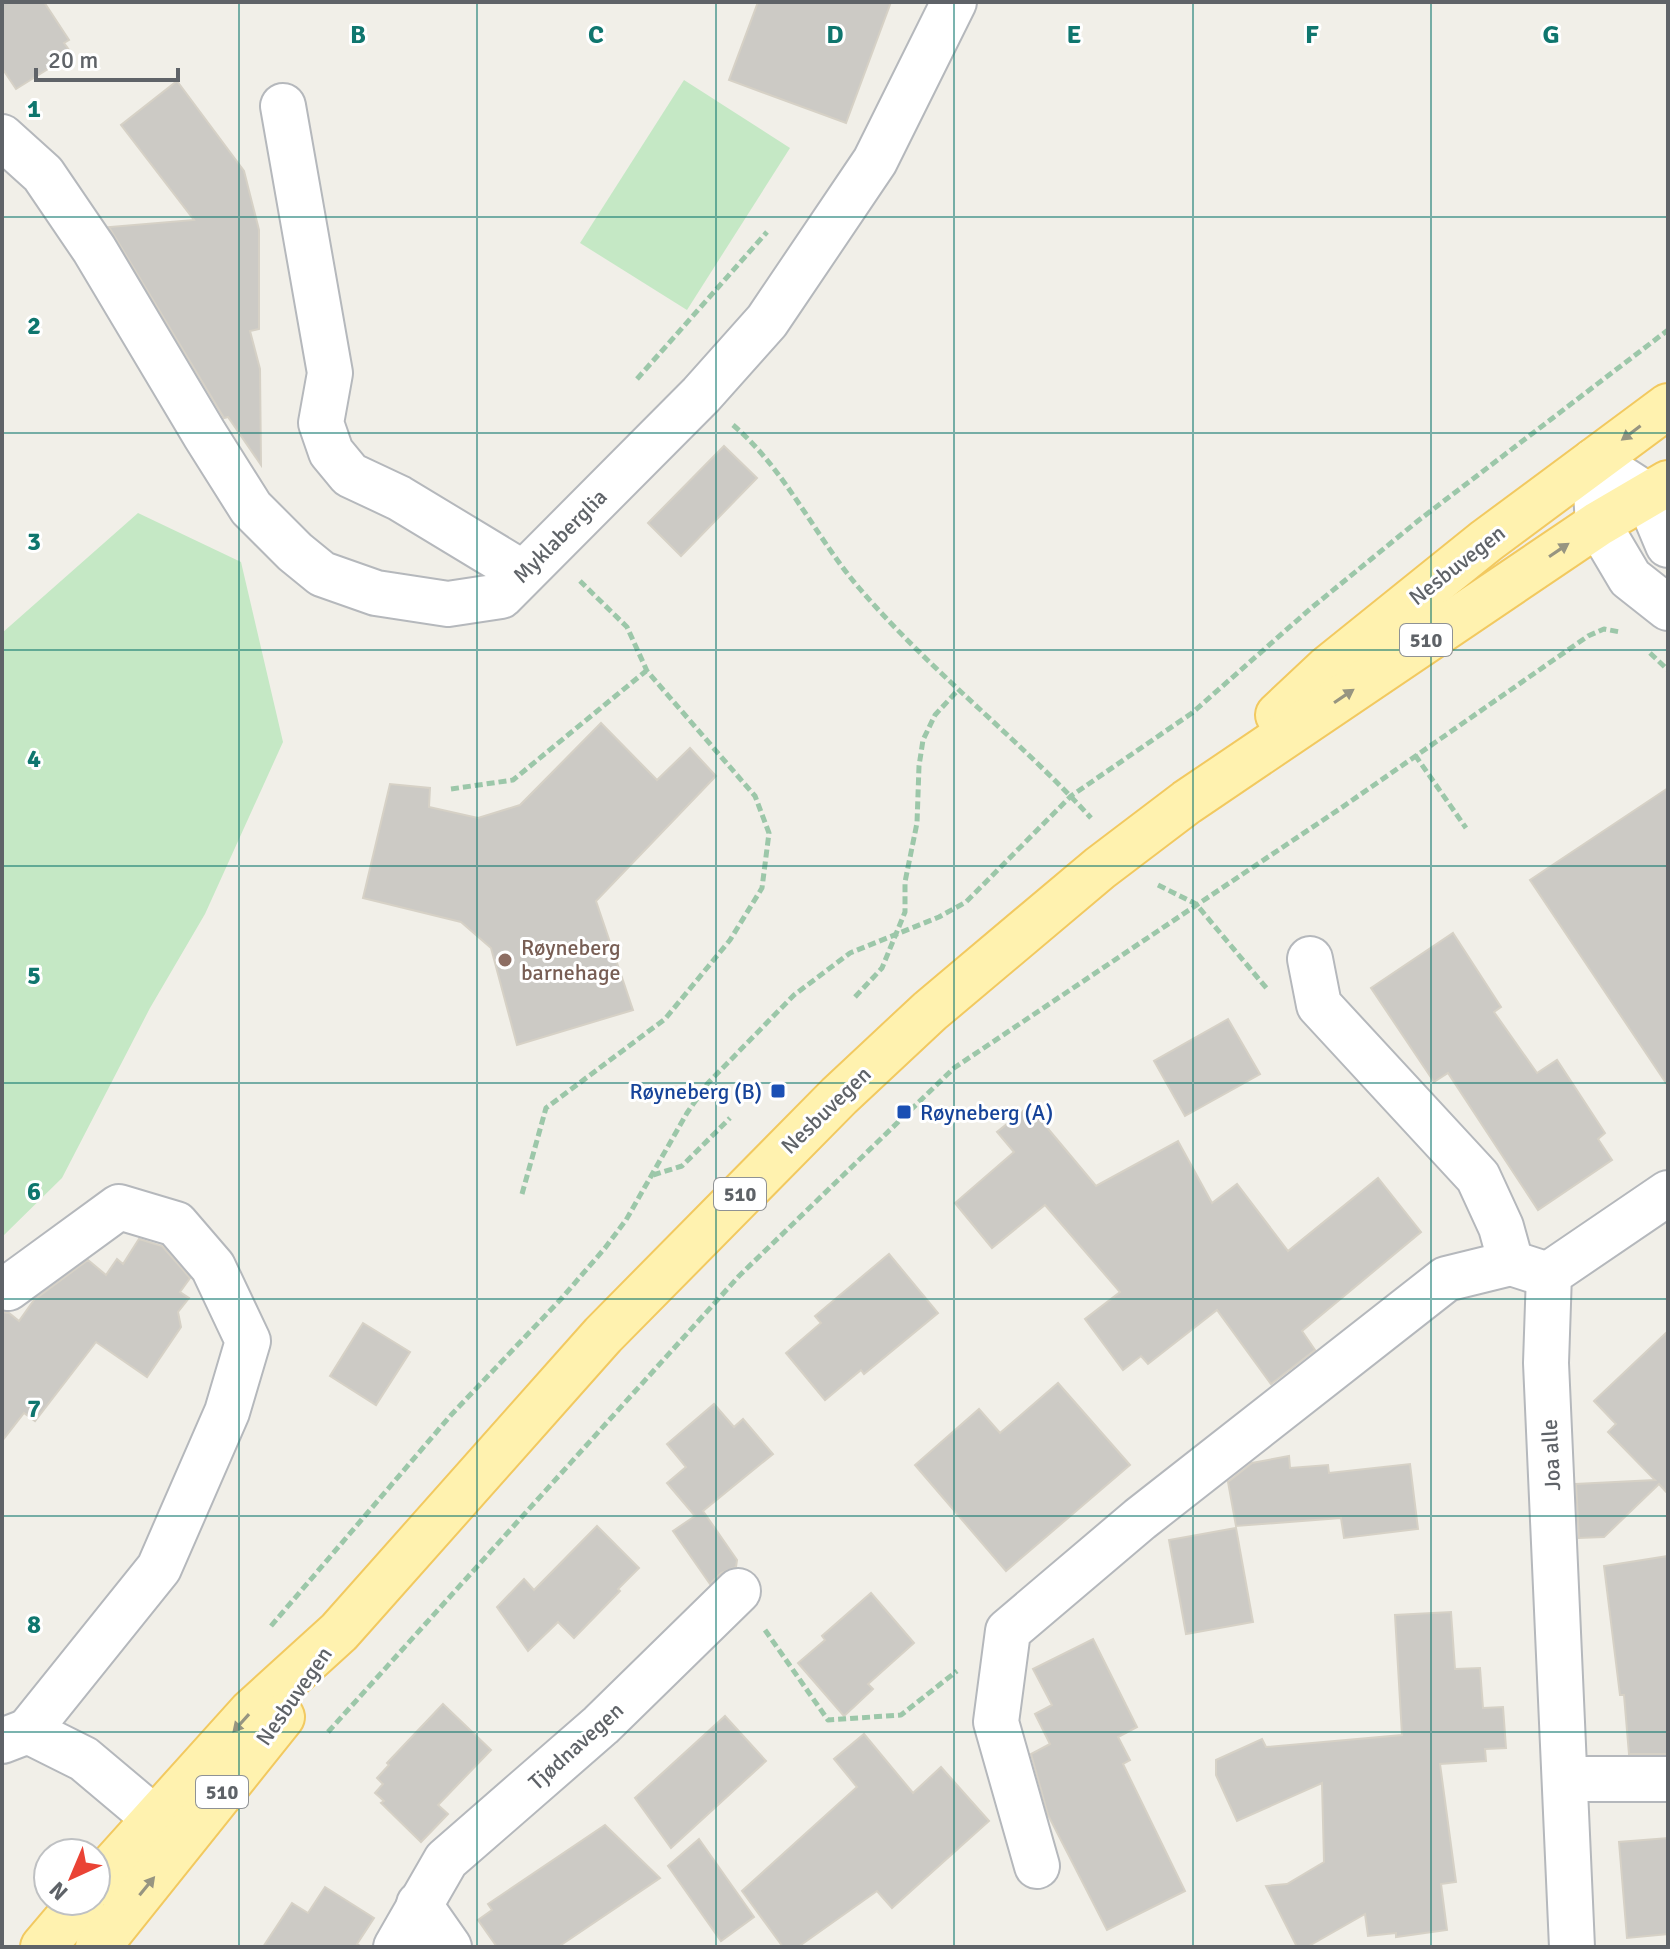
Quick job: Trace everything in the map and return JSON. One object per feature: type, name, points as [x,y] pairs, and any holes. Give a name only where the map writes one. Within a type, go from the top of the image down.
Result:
[{"type":"main road","name":"Nesbuvegen","points":[[1187,802],[1327,669],[1486,541],[1668,406]]},
{"type":"main road","name":"Nesbuvegen","points":[[112,1866],[251,1712],[339,1632],[603,1335],[839,1096],[930,1011],[1100,868],[1187,802],[1598,524],[1658,489]]},
{"type":"main road","name":"Nesbuvegen","points":[[98,1947],[273,1730],[339,1632]]},
{"type":"main road","points":[[43,1947],[68,1917]]},
{"type":"street","name":"Myklaberglia","points":[[2,137],[43,174],[94,249],[251,508],[322,574],[376,593],[448,604],[501,596],[701,395],[767,321],[875,161],[954,2]]},
{"type":"street","points":[[283,106],[324,329],[330,373],[321,423],[331,452],[350,475],[536,561]]},
{"type":"street","points":[[1668,545],[1658,489],[1594,461],[1598,524],[1630,578],[1668,608]]},
{"type":"street","name":"Joa alle","points":[[1310,959],[1319,1005],[1478,1177],[1501,1227],[1530,1269],[1546,1363],[1572,1947]]},
{"type":"street","points":[[1037,1866],[996,1722],[1008,1631],[1140,1519],[1446,1279],[1530,1269],[1668,1193]]},
{"type":"street","points":[[8,1288],[119,1207],[176,1224],[213,1267],[248,1341],[227,1412],[159,1568],[15,1736],[84,1759],[154,1818]]},
{"type":"street","name":"Tjødnavegen","points":[[396,1947],[446,1860],[601,1725],[738,1591]]},
{"type":"street","points":[[1566,1779],[1668,1779]]},
{"type":"street","points":[[419,1904],[449,1947]]},
{"type":"path","points":[[637,379],[774,225]]},
{"type":"path","points":[[269,1629],[451,1415],[605,1248],[626,1220],[687,1113],[708,1083],[794,995],[850,953],[939,917],[966,902],[1071,796],[1192,713],[1310,609],[1419,520],[1668,330]]},
{"type":"path","points":[[726,419],[756,444],[859,589],[1098,826]]},
{"type":"path","points":[[522,1194],[546,1108],[665,1019],[730,940],[762,888],[769,833],[755,796],[647,671],[627,627],[536,561]]},
{"type":"path","points":[[325,1736],[739,1276],[954,1068],[1341,808],[1588,636],[1604,629],[1629,634]]},
{"type":"path","points":[[1647,650],[1668,670]]},
{"type":"path","points":[[451,789],[513,780],[647,671]]},
{"type":"path","points":[[855,997],[882,968],[905,912],[905,882],[917,823],[923,740],[935,715],[958,690]]},
{"type":"path","points":[[1415,755],[1466,828]]},
{"type":"path","points":[[1158,885],[1196,904]]},
{"type":"path","points":[[651,1176],[682,1166],[730,1118]]},
{"type":"path","points":[[738,1591],[828,1720],[901,1715],[1008,1631]]},
{"type":"green space","points":[[684,80],[790,148],[687,310],[580,243]]},
{"type":"green space","points":[[138,513],[241,562],[283,742],[205,914],[150,1008],[62,1178],[2,1237],[2,633]]},
{"type":"building","points":[[2,2],[44,2],[69,40],[64,43],[72,54],[16,89],[2,68]]},
{"type":"building","points":[[758,2],[891,2],[846,123],[729,80]]},
{"type":"building","points":[[177,81],[244,171],[259,230],[259,329],[250,331],[260,369],[261,465],[228,417],[224,418],[109,227],[194,220],[121,125]]},
{"type":"building","points":[[724,446],[757,478],[681,556],[648,523]]},
{"type":"building","points":[[601,723],[657,780],[690,748],[716,776],[596,901],[633,1010],[517,1045],[491,948],[461,922],[363,898],[390,784],[430,788],[429,807],[478,818],[520,805]]},
{"type":"building","points":[[1668,788],[1668,1086],[1530,880]]},
{"type":"building","points":[[1453,933],[1501,1007],[1494,1012],[1537,1073],[1557,1060],[1605,1133],[1598,1139],[1612,1160],[1538,1210],[1448,1073],[1434,1082],[1371,988]]},
{"type":"building","points":[[1228,1019],[1260,1074],[1185,1116],[1154,1061]]},
{"type":"building","points":[[1029,1106],[1096,1186],[1178,1141],[1212,1203],[1237,1184],[1288,1251],[1378,1178],[1421,1232],[1302,1331],[1315,1350],[1271,1384],[1217,1310],[1148,1364],[1141,1356],[1123,1370],[1085,1319],[1120,1292],[1045,1205],[992,1248],[955,1203],[1014,1152],[997,1132]]},
{"type":"building","points":[[139,1239],[162,1246],[190,1278],[180,1292],[189,1298],[178,1312],[181,1327],[147,1377],[96,1342],[35,1421],[24,1413],[2,1441],[2,1312],[19,1321],[34,1300],[88,1260],[106,1275],[117,1259],[123,1264]]},
{"type":"building","points":[[889,1254],[938,1313],[864,1374],[861,1370],[825,1400],[786,1353],[821,1323],[815,1316]]},
{"type":"building","points":[[363,1323],[410,1352],[376,1405],[330,1376]]},
{"type":"building","points":[[1668,1331],[1668,1494],[1659,1484],[1604,1537],[1579,1538],[1576,1484],[1655,1480],[1608,1432],[1616,1424],[1594,1401]]},
{"type":"building","points":[[1058,1383],[1130,1465],[1006,1571],[915,1465],[979,1409],[1000,1433]]},
{"type":"building","points":[[714,1404],[734,1427],[743,1419],[773,1454],[703,1511],[737,1560],[736,1567],[721,1573],[710,1584],[673,1531],[695,1516],[667,1483],[686,1467],[667,1444]]},
{"type":"building","points":[[1289,1456],[1290,1468],[1328,1465],[1329,1473],[1410,1464],[1418,1529],[1344,1538],[1341,1518],[1236,1526],[1228,1482],[1252,1463]]},
{"type":"building","points":[[597,1526],[639,1568],[574,1638],[558,1622],[528,1651],[497,1607],[524,1579],[534,1590]]},
{"type":"building","points":[[1236,1528],[1253,1622],[1186,1634],[1169,1540]]},
{"type":"building","points":[[1668,1556],[1668,1754],[1629,1754],[1624,1695],[1620,1695],[1604,1566]]},
{"type":"building","points":[[871,1593],[914,1643],[868,1684],[873,1689],[844,1716],[798,1663],[825,1640],[822,1636]]},
{"type":"building","points":[[1451,1612],[1455,1669],[1480,1668],[1483,1708],[1503,1707],[1506,1748],[1485,1749],[1486,1761],[1440,1764],[1456,1882],[1441,1884],[1447,1930],[1396,1937],[1396,1933],[1368,1936],[1365,1914],[1307,1947],[1297,1947],[1266,1886],[1287,1884],[1324,1862],[1322,1783],[1237,1821],[1216,1775],[1216,1760],[1262,1739],[1266,1747],[1402,1735],[1395,1615]]},
{"type":"building","points":[[1093,1639],[1137,1727],[1118,1737],[1130,1760],[1123,1764],[1185,1891],[1107,1930],[1048,1815],[1031,1754],[1050,1744],[1035,1714],[1052,1705],[1033,1669]]},
{"type":"building","points":[[443,1704],[491,1750],[438,1805],[448,1814],[421,1842],[381,1803],[384,1801],[375,1793],[383,1784],[377,1778],[389,1765],[387,1763]]},
{"type":"building","points":[[725,1716],[766,1761],[671,1848],[635,1798]]},
{"type":"building","points":[[864,1734],[913,1793],[941,1767],[989,1821],[892,1908],[877,1891],[798,1947],[783,1947],[742,1891],[857,1787],[834,1759]]},
{"type":"building","points":[[605,1825],[660,1878],[558,1947],[497,1947],[478,1920],[492,1910],[488,1904]]},
{"type":"building","points":[[1668,1838],[1668,1934],[1627,1938],[1619,1842]]},
{"type":"building","points":[[699,1839],[754,1917],[721,1941],[668,1866]]},
{"type":"building","points":[[325,1887],[374,1918],[357,1944],[362,1947],[263,1947],[292,1903],[308,1913]]},
{"type":"place","name":"Røyneberg barnehage","points":[[505,960]]},
{"type":"place","name":"Røyneberg (B)","points":[[778,1091]]},
{"type":"place","name":"Røyneberg (A)","points":[[904,1112]]}]
